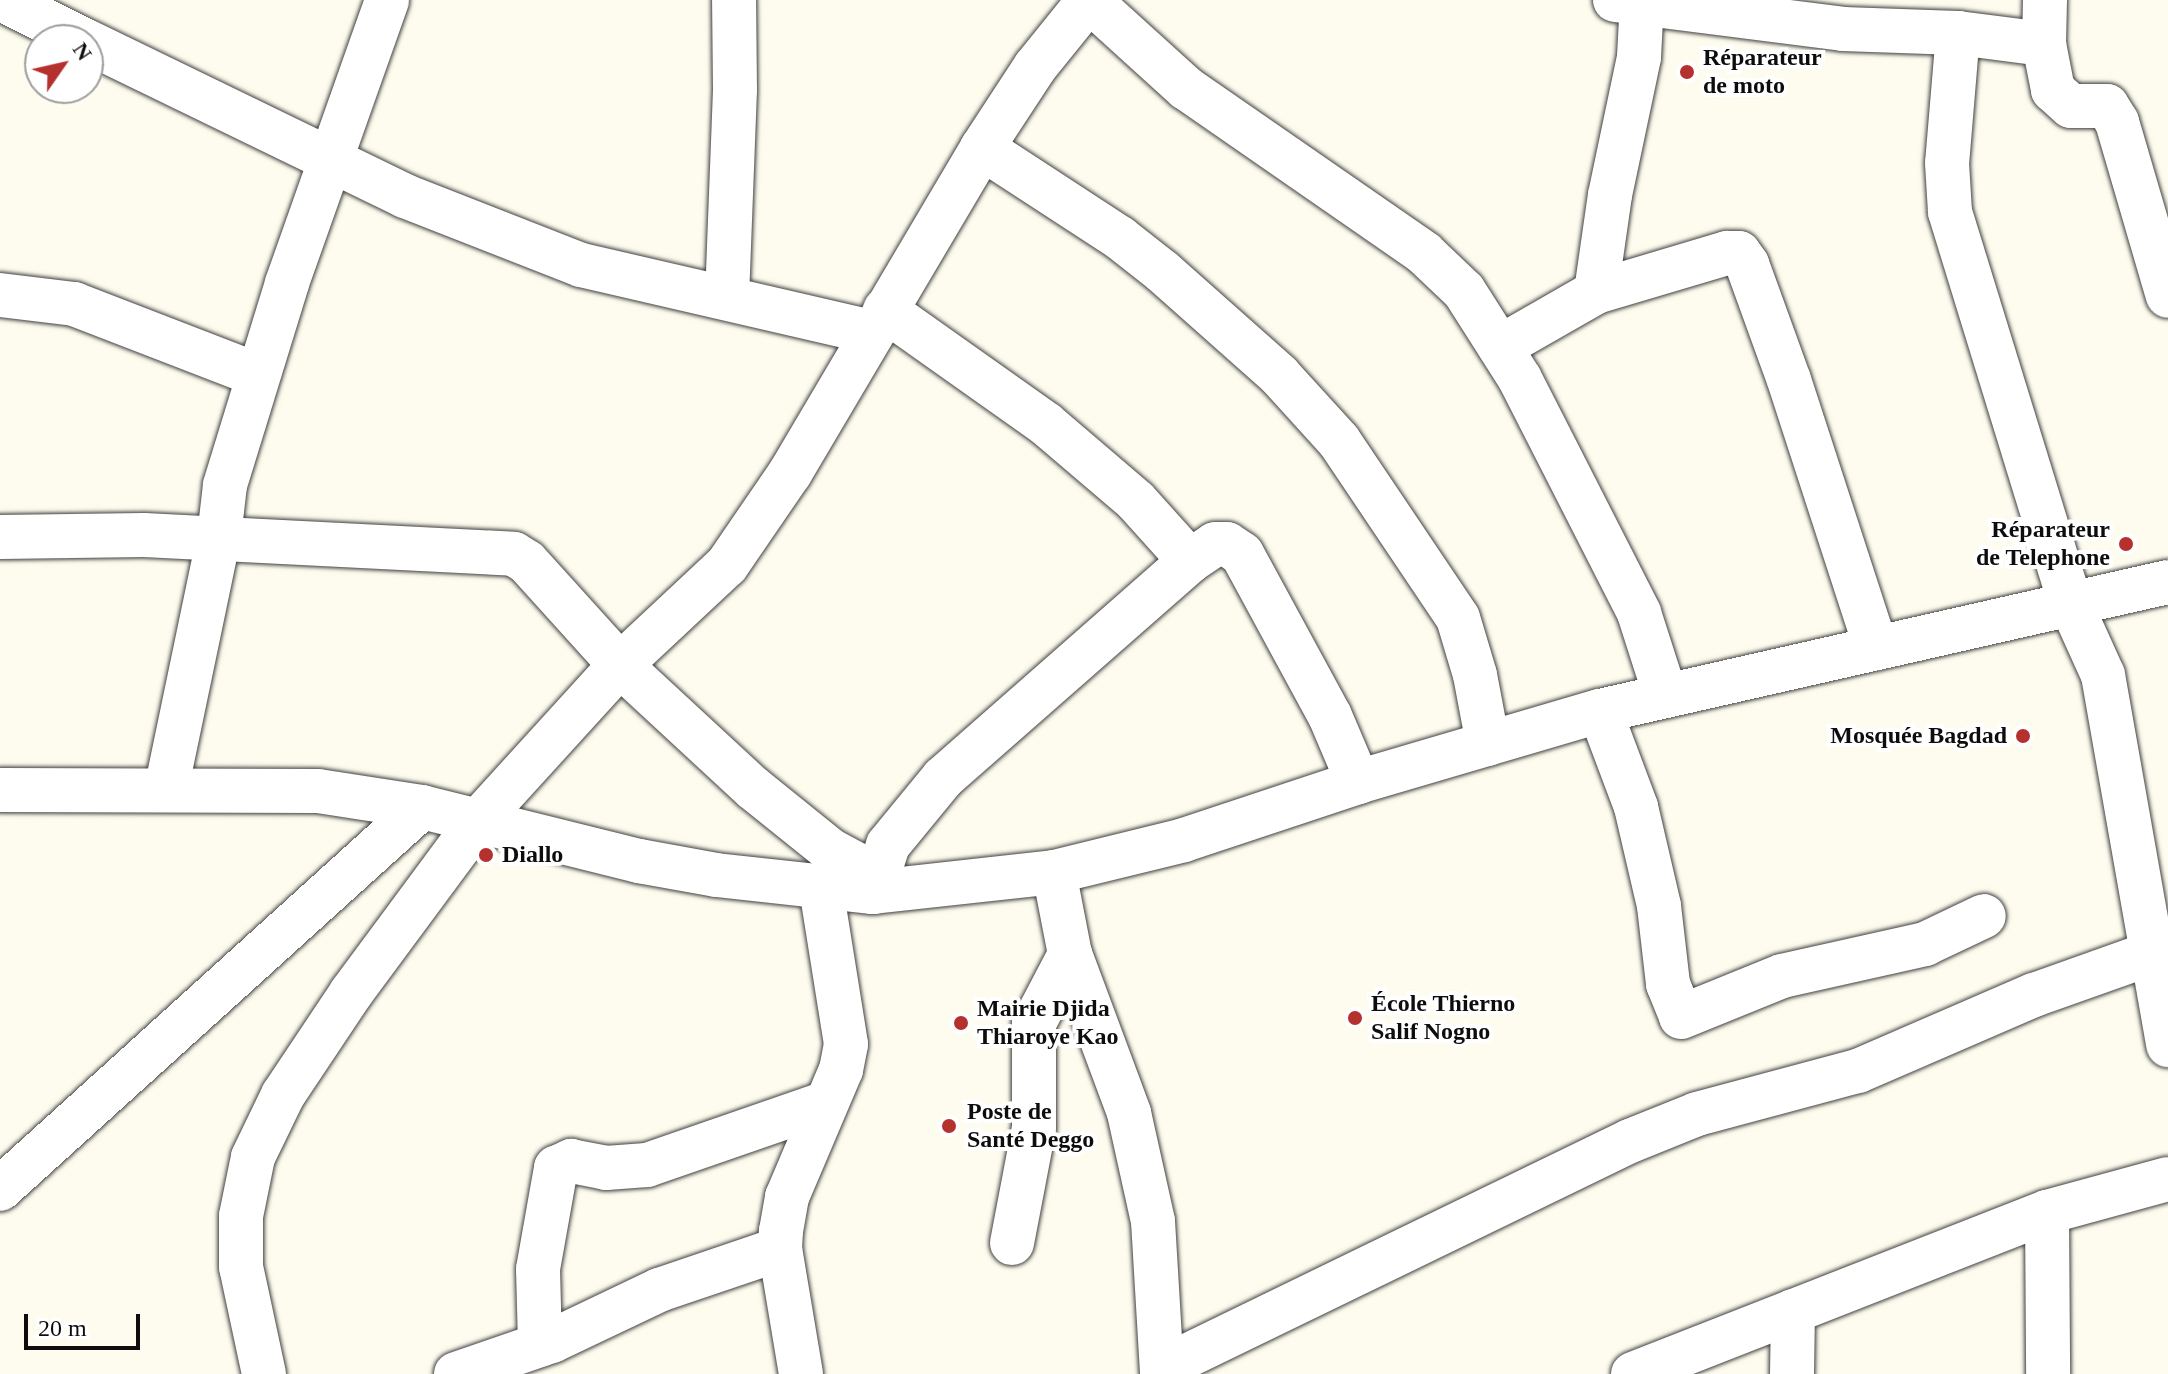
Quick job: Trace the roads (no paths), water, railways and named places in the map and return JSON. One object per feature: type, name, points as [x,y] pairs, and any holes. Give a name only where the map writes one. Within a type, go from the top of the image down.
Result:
[{"type":"street","points":[[0,14],[2,0],[51,24]]},
{"type":"street","points":[[166,790],[219,537],[225,485],[258,375],[387,0]]},
{"type":"street","points":[[727,298],[735,90],[734,0]]},
{"type":"street","points":[[2045,0],[2044,44],[2053,90],[2071,106],[2107,106],[2117,122],[2168,296]]},
{"type":"street","points":[[264,1374],[241,1267],[241,1216],[253,1157],[283,1095],[343,1006],[479,820],[620,665],[727,565],[790,473],[982,148],[1035,67],[1089,1],[1186,88],[1424,253],[1464,291],[1520,379],[1639,613],[1665,694]]},
{"type":"street","points":[[1596,292],[1610,195],[1639,57],[1633,1],[1843,15],[2044,44]]},
{"type":"street","points":[[1958,33],[1947,163],[1950,212],[2070,602],[2103,675],[2168,1045]]},
{"type":"street","points":[[104,50],[405,196],[581,265],[727,298],[878,321],[1046,424],[1136,501],[1190,561]]},
{"type":"street","points":[[982,148],[1120,238],[1162,271],[1279,375],[1339,441],[1458,618],[1475,675],[1488,744]]},
{"type":"street","points":[[1500,347],[1596,292],[1727,253],[1739,253],[1747,264],[1789,380],[1876,648]]},
{"type":"street","points":[[0,295],[74,304],[258,375]]},
{"type":"street","points":[[0,537],[219,537],[514,554],[527,562],[620,665],[753,788],[876,884]]},
{"type":"street","points":[[876,884],[888,845],[943,778],[1190,561],[1215,544],[1227,544],[1242,554],[1330,716],[1358,782]]},
{"type":"street","points":[[0,790],[318,791],[422,807],[639,861],[716,875],[821,888],[1054,872],[1184,840],[1358,782],[1665,694],[2168,582]]},
{"type":"street","points":[[1600,711],[1636,807],[1659,906],[1668,984],[1681,1017],[1746,994],[1782,976],[1925,944],[1984,916]]},
{"type":"street","points":[[0,1189],[422,807]]},
{"type":"street","points":[[1054,872],[1070,954],[1129,1113],[1153,1221],[1162,1371],[1630,1141],[1697,1114],[1858,1071],[2034,995],[2152,953]]},
{"type":"street","points":[[801,1374],[780,1249],[787,1197],[841,1070],[846,1044],[821,888]]},
{"type":"street","points":[[1012,1243],[1034,1128],[1034,1023],[1070,954]]},
{"type":"street","points":[[540,1345],[538,1269],[556,1168],[571,1161],[606,1168],[647,1165],[826,1103]]},
{"type":"street","points":[[1633,1374],[2047,1212],[2168,1179]]},
{"type":"street","points":[[2047,1212],[2048,1374]]},
{"type":"street","points":[[456,1374],[540,1345],[659,1290],[780,1249]]},
{"type":"street","points":[[1792,1374],[1793,1311]]},
{"type":"place","name":"Réparateur de moto","points":[[1687,72]]},
{"type":"place","name":"Réparateur de Telephone","points":[[2126,544]]},
{"type":"place","name":"Mosquée Bagdad","points":[[2023,736]]},
{"type":"place","name":"Diallo","points":[[486,855]]},
{"type":"place","name":"École Thierno Salif Nogno","points":[[1355,1018]]},
{"type":"place","name":"Mairie Djida Thiaroye Kao","points":[[961,1023]]},
{"type":"place","name":"Poste de Santé Deggo","points":[[949,1126]]}]
